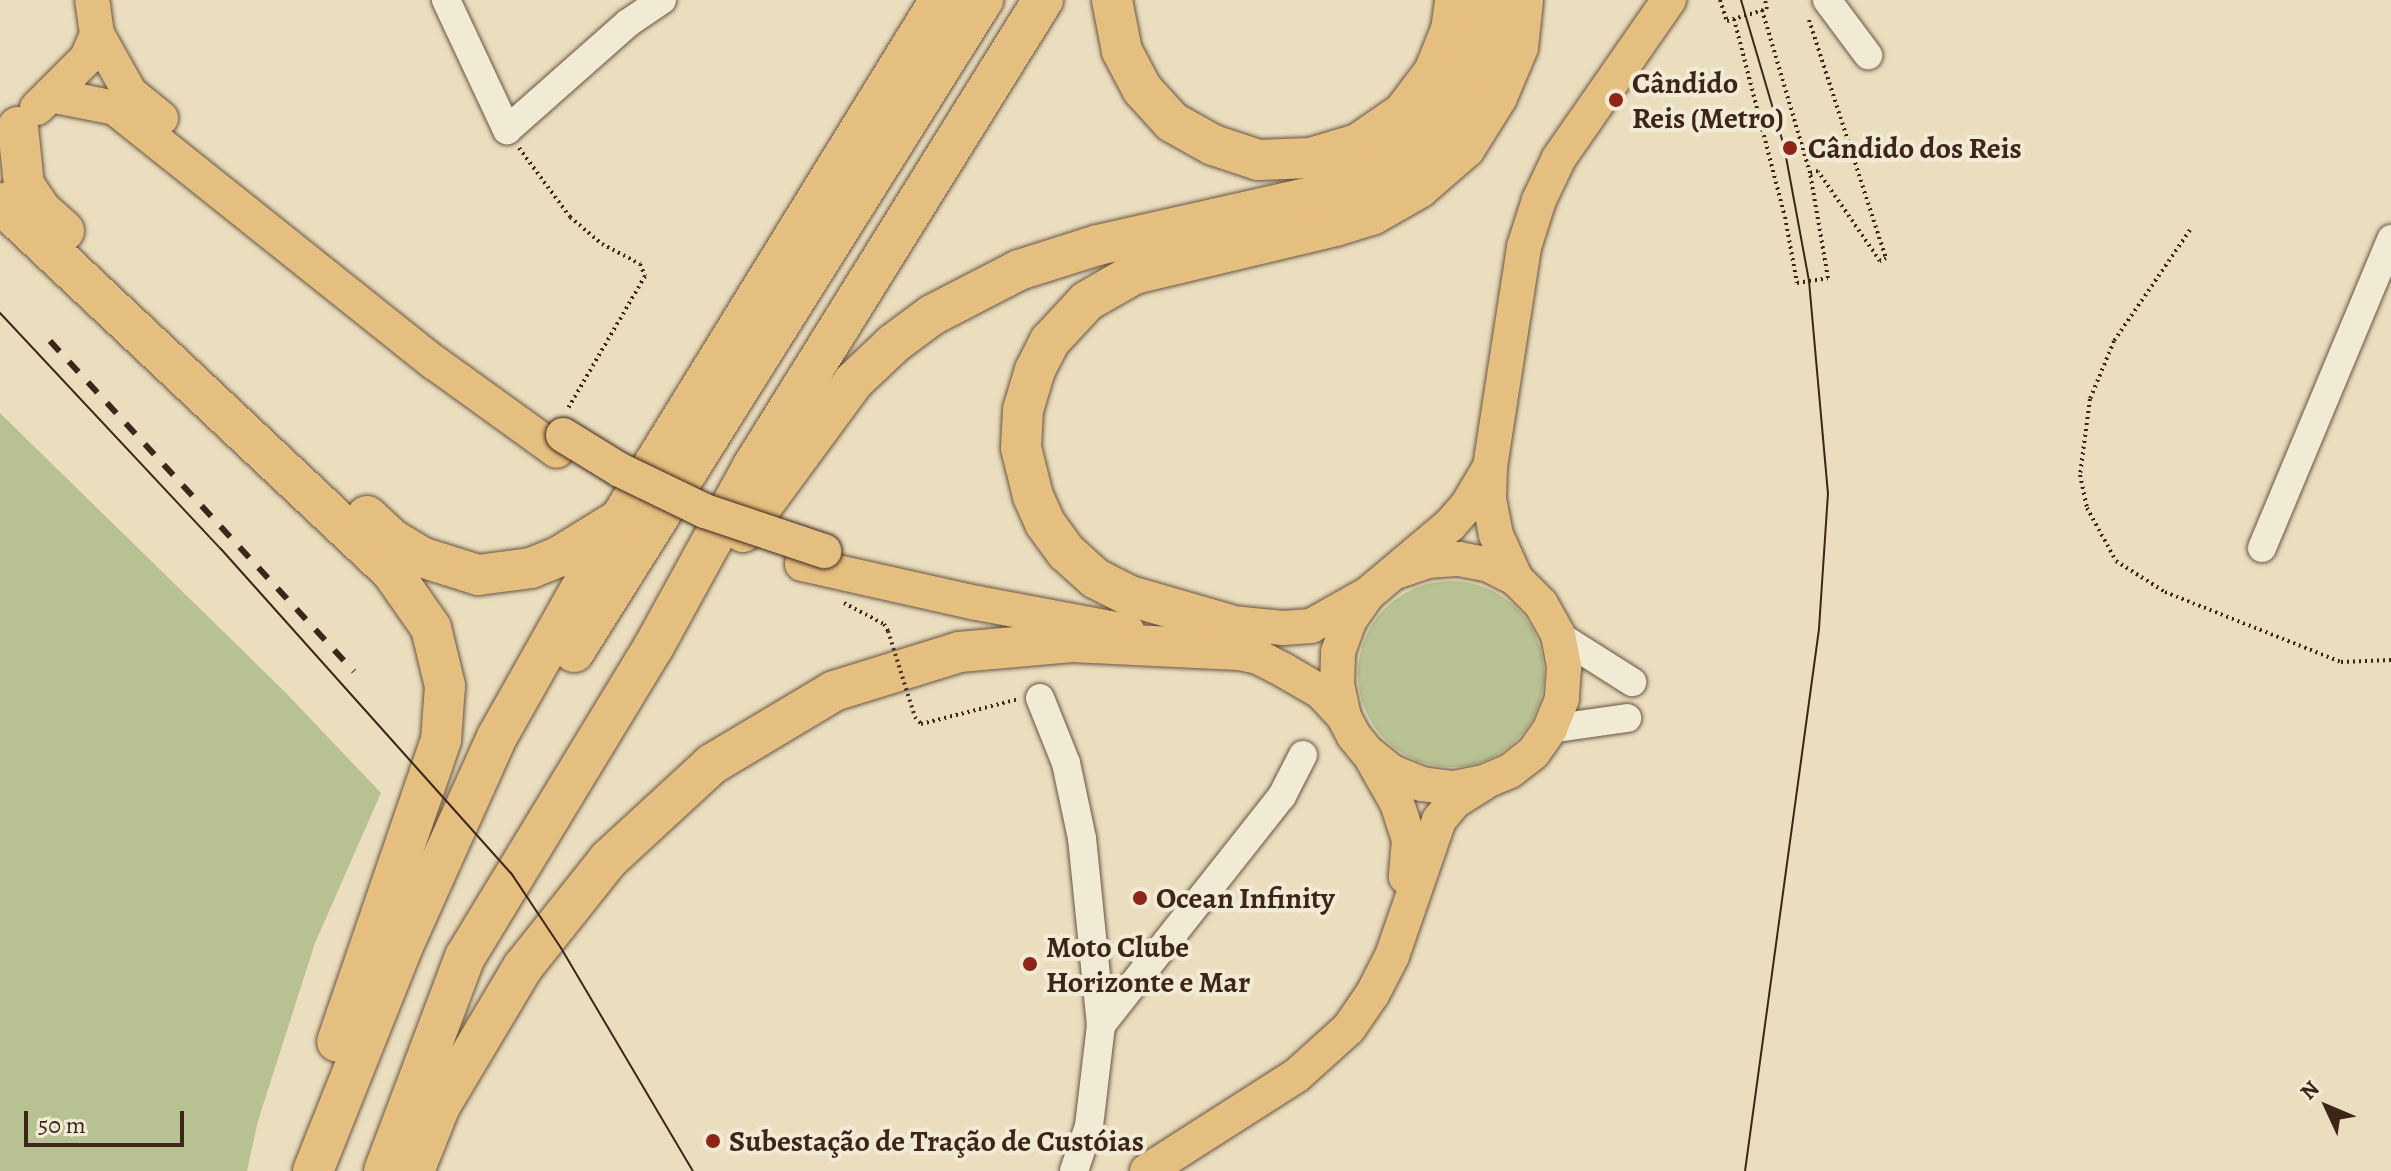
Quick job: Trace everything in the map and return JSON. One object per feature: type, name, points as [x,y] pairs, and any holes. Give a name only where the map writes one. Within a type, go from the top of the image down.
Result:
[{"type":"highway","points":[[838,162],[892,52],[911,0]]},
{"type":"highway","points":[[313,1171],[403,946],[497,737],[620,519],[940,0]]},
{"type":"highway","points":[[403,946],[517,744],[983,0]]},
{"type":"highway","points":[[384,1171],[465,957],[654,646],[753,466],[1043,0]]},
{"type":"highway","points":[[1112,0],[1122,51],[1142,89],[1172,122],[1213,145],[1258,160],[1311,158],[1358,144],[1403,113],[1434,72],[1451,30],[1455,0]]},
{"type":"highway","points":[[654,646],[725,557],[819,422],[853,382],[893,344],[932,315],[1019,270],[1098,245],[1333,192],[1392,164],[1436,128],[1467,82],[1482,38],[1488,0]]},
{"type":"highway","points":[[1230,637],[1096,579],[1066,552],[1045,523],[1033,496],[1021,448],[1023,410],[1035,370],[1050,341],[1087,301],[1134,274],[1372,215],[1419,188],[1465,148],[1497,97],[1518,47],[1523,0]]},
{"type":"highway","points":[[9,132],[24,185],[41,210],[393,540],[451,569],[478,575],[508,573],[560,556],[620,519]]},
{"type":"highway","points":[[0,203],[392,572],[431,628],[445,686],[441,740],[305,1134],[299,1171]]},
{"type":"highway","points":[[414,1171],[440,1106],[523,967],[608,860],[712,764],[834,691],[959,652],[1072,642],[1230,637]]},
{"type":"main road","points":[[92,0],[97,34],[130,93],[612,485],[698,527],[977,603],[1230,637],[1311,626],[1368,594],[1450,525],[1468,504],[1490,467]]},
{"type":"main road","points":[[1516,579],[1496,535],[1489,498],[1490,467],[1524,247],[1539,200],[1559,158],[1669,0]]},
{"type":"main road","points":[[9,132],[87,58],[97,34]]},
{"type":"main road","points":[[50,95],[115,108],[435,363],[558,438]]},
{"type":"main road","points":[[1155,1169],[1325,1053],[1365,1005],[1392,956],[1439,820],[1455,801],[1484,782],[1510,771],[1533,753],[1550,729],[1562,699],[1564,678],[1558,635],[1541,604],[1516,579],[1489,565],[1459,559],[1428,561],[1399,571]]},
{"type":"main road","points":[[1344,717],[1337,685],[1338,652],[1349,621],[1368,594]]},
{"type":"main road","points":[[1230,637],[1258,657],[1321,692],[1344,717],[1384,774],[1409,840],[1392,956]]},
{"type":"main road","points":[[1367,752],[1392,772],[1422,784],[1453,788],[1484,782]]},
{"type":"street","points":[[446,0],[507,130],[628,23],[662,0]]},
{"type":"street","points":[[1816,5],[1868,55]]},
{"type":"street","points":[[2262,548],[2391,239]]},
{"type":"street","points":[[1558,635],[1632,682]]},
{"type":"street","points":[[1040,698],[1066,763],[1082,838],[1101,1025],[1089,1126],[1074,1171]]},
{"type":"street","points":[[1550,729],[1627,718]]},
{"type":"street","points":[[1101,1025],[1282,796],[1303,755]]},
{"type":"path","points":[[1720,0],[1727,21],[1767,9],[1765,0]]},
{"type":"path","points":[[1810,173],[1818,171],[1880,261],[1886,258],[1816,5]]},
{"type":"path","points":[[1734,19],[1785,217],[1797,283],[1828,278],[1810,173],[1762,10]]},
{"type":"path","points":[[507,130],[537,177],[570,217],[602,244],[640,264],[645,276],[558,438]]},
{"type":"path","points":[[2190,230],[2114,341],[2090,399],[2080,475],[2087,508],[2116,561],[2165,592],[2341,662],[2391,660]]},
{"type":"path","points":[[888,631],[915,717],[921,724],[1034,695],[1040,698]]},
{"type":"green space","points":[[0,413],[285,692],[381,793],[315,943],[258,1121],[247,1171],[0,1171]]},
{"type":"green space","points":[[1451,581],[1487,588],[1517,608],[1537,638],[1544,674],[1537,710],[1517,740],[1487,760],[1451,767],[1415,760],[1385,740],[1365,710],[1358,674],[1365,638],[1385,608],[1415,588]]},
{"type":"tram line","points":[[1741,0],[1784,146],[1809,281],[1828,493],[1819,629],[1745,1171]]},
{"type":"tram line","points":[[0,313],[221,549],[511,873],[561,948],[693,1171]]},
{"type":"railway","points":[[50,341],[354,672]]},
{"type":"place","name":"Cândido Reis (Metro)","points":[[1616,100]]},
{"type":"place","name":"Cândido dos Reis","points":[[1790,148]]},
{"type":"place","name":"Ocean Infinity","points":[[1140,898]]},
{"type":"place","name":"Moto Clube Horizonte e Mar","points":[[1030,964]]},
{"type":"place","name":"Subestação de Tração de Custóias","points":[[713,1141]]}]
